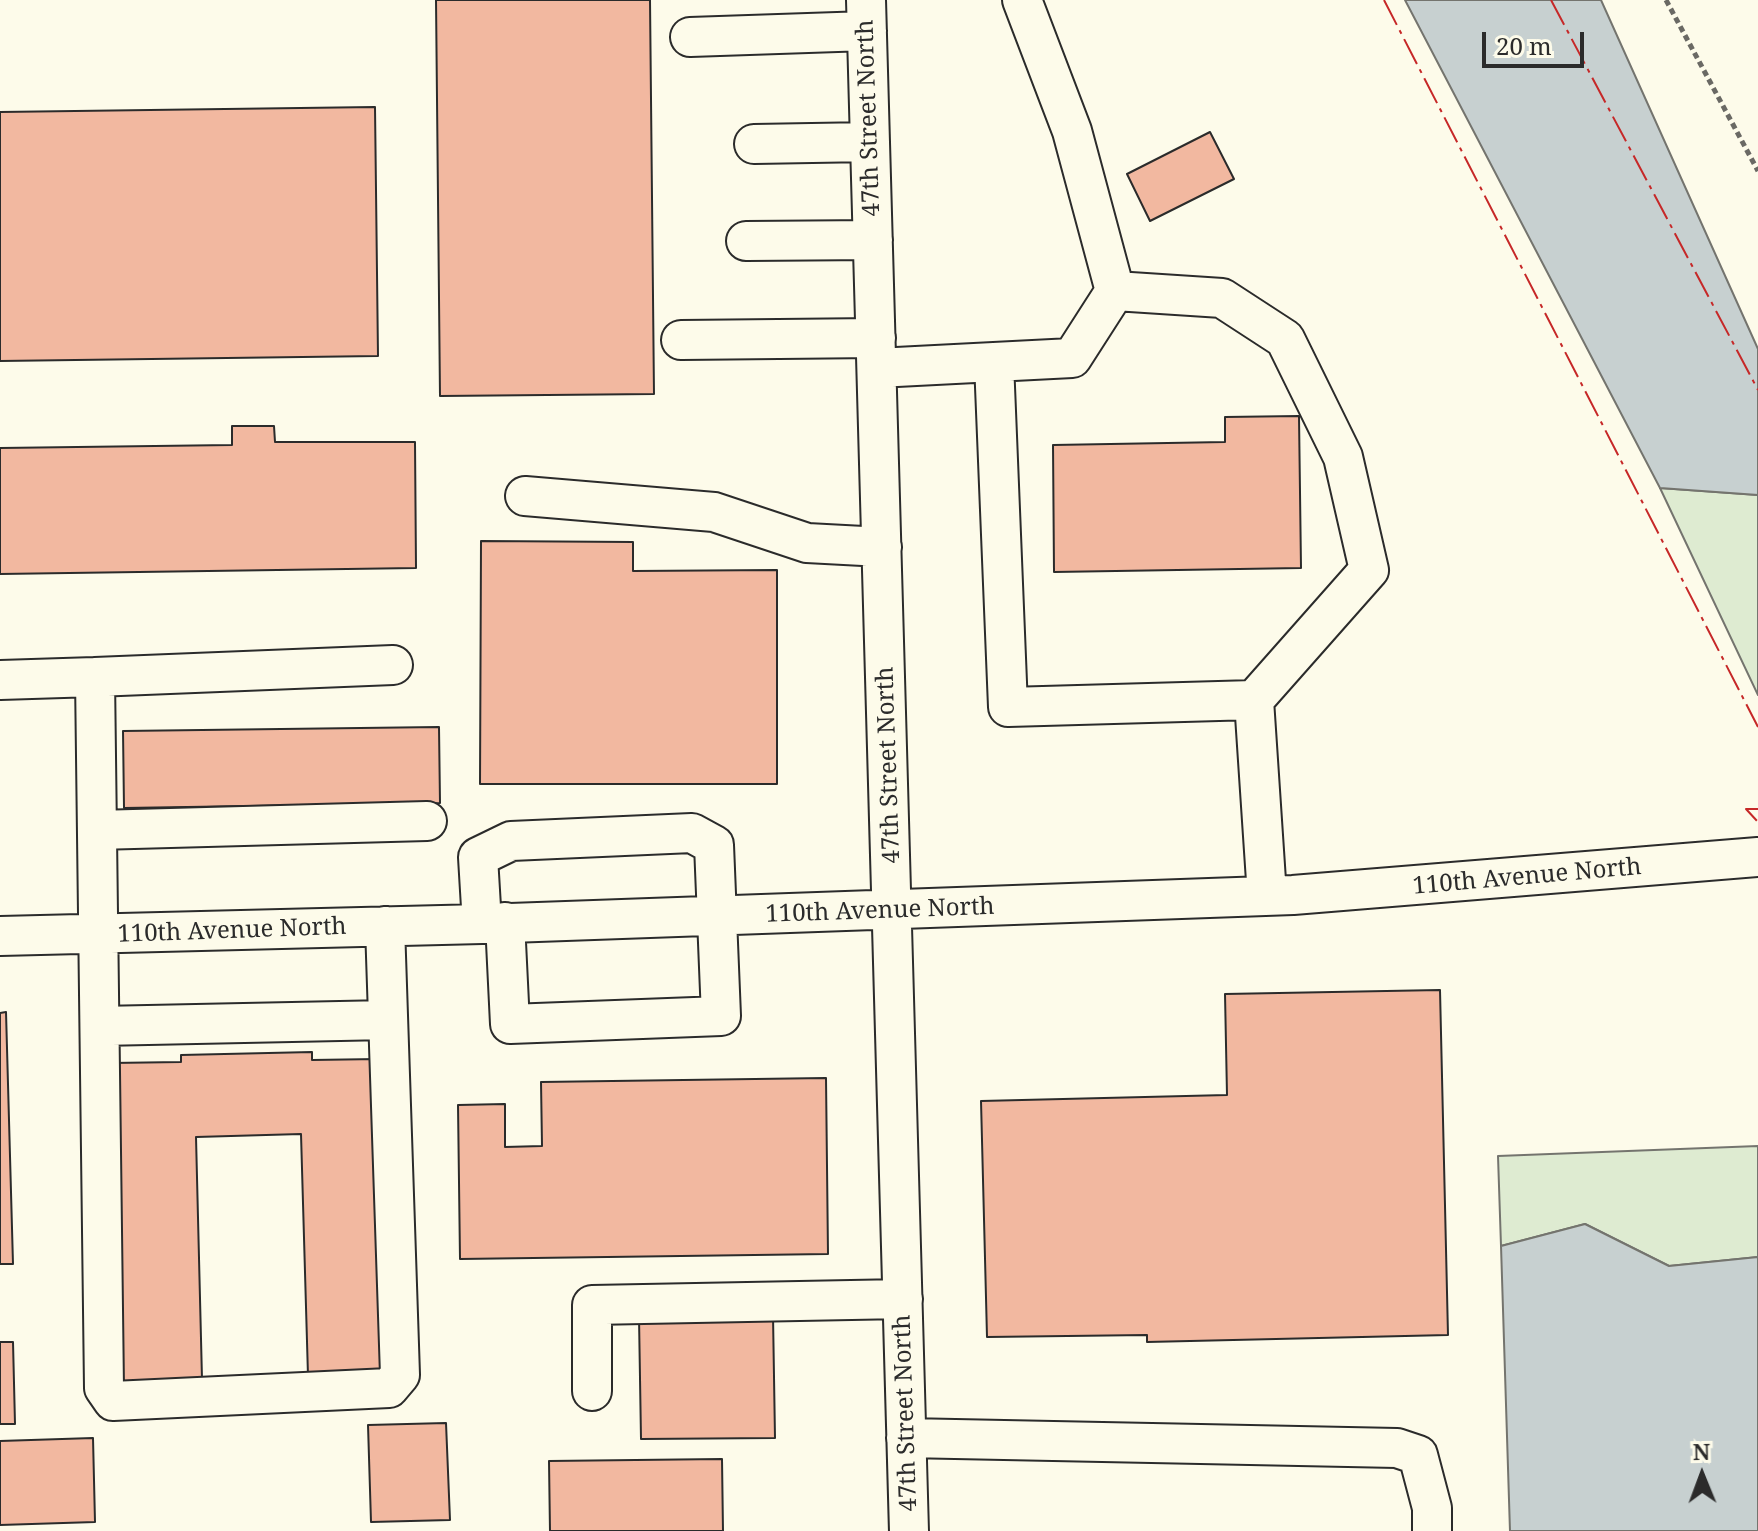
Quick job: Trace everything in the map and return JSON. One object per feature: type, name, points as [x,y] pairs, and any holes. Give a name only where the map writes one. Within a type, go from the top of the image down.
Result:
[{"type":"street","points":[[681,340],[994,362],[1072,358],[1115,291],[1072,131],[1022,0]]},
{"type":"street","points":[[690,37],[866,15]]},
{"type":"street","name":"47th Street North","points":[[866,15],[909,1531]]},
{"type":"street","points":[[754,144],[870,142]]},
{"type":"street","points":[[746,241],[873,240]]},
{"type":"street","points":[[1115,291],[1222,298],[1285,339],[1343,457],[1369,570],[1254,700],[1267,896]]},
{"type":"street","points":[[994,362],[1008,707],[1254,700]]},
{"type":"street","points":[[525,496],[714,512],[807,543],[882,547]]},
{"type":"street","points":[[0,680],[393,665]]},
{"type":"street","points":[[95,677],[104,1388],[113,1401],[389,1388],[400,1375],[385,926]]},
{"type":"street","points":[[97,830],[427,821]]},
{"type":"street","points":[[692,833],[714,845],[721,1016],[510,1024],[494,923],[478,857],[511,841],[692,833]]},
{"type":"street","name":"110th Avenue North","points":[[0,936],[893,911],[1267,896],[1596,873],[1758,857]]},
{"type":"street","points":[[100,1026],[388,1020]]},
{"type":"street","points":[[592,1391],[592,1305],[903,1299]]},
{"type":"street","points":[[906,1438],[1397,1448],[1418,1455],[1432,1508],[1432,1531]]},
{"type":"path","points":[[1666,0],[1758,171]]},
{"type":"green space","points":[[1660,488],[1758,495],[1758,695]]},
{"type":"green space","points":[[1758,1146],[1758,1257],[1669,1266],[1585,1224],[1501,1246],[1498,1156]]},
{"type":"shaded area","points":[[1405,0],[1601,0],[1758,349],[1758,495],[1660,488]]},
{"type":"shaded area","points":[[1585,1224],[1669,1266],[1758,1257],[1758,1531],[1510,1531],[1501,1246]]},
{"type":"building","points":[[436,0],[650,0],[654,394],[440,396]]},
{"type":"building","points":[[375,107],[378,356],[0,361],[0,112]]},
{"type":"building","points":[[1210,132],[1234,179],[1150,221],[1127,174]]},
{"type":"building","points":[[1299,416],[1301,568],[1054,572],[1053,445],[1225,442],[1225,417]]},
{"type":"building","points":[[232,426],[274,426],[275,442],[415,442],[416,568],[0,574],[0,448],[232,445]]},
{"type":"building","points":[[481,541],[633,542],[633,571],[777,570],[777,784],[480,784]]},
{"type":"building","points":[[439,727],[440,803],[124,808],[123,731]]},
{"type":"building","points":[[1440,990],[1448,1335],[1147,1342],[1147,1335],[987,1337],[981,1101],[1227,1095],[1225,994]]},
{"type":"building","points":[[6,1012],[13,1264],[0,1264],[0,1013]]},
{"type":"building","points":[[312,1052],[312,1060],[378,1059],[386,1374],[308,1376],[301,1134],[196,1137],[202,1379],[120,1382],[111,1063],[181,1062],[181,1055]]},
{"type":"building","points":[[826,1078],[828,1254],[460,1259],[458,1105],[505,1104],[505,1147],[542,1146],[541,1082]]},
{"type":"building","points":[[773,1315],[775,1438],[641,1439],[639,1317]]},
{"type":"building","points":[[0,1342],[13,1342],[15,1424],[0,1424]]},
{"type":"building","points":[[446,1423],[450,1520],[371,1522],[368,1425]]},
{"type":"building","points":[[93,1438],[95,1522],[0,1525],[0,1441]]},
{"type":"building","points":[[722,1459],[723,1531],[550,1531],[549,1461]]},
{"type":"power","points":[[1384,0],[1758,727]]},
{"type":"power","points":[[1551,0],[1758,390]]},
{"type":"power","points":[[1758,809],[1746,809],[1758,822]]}]
